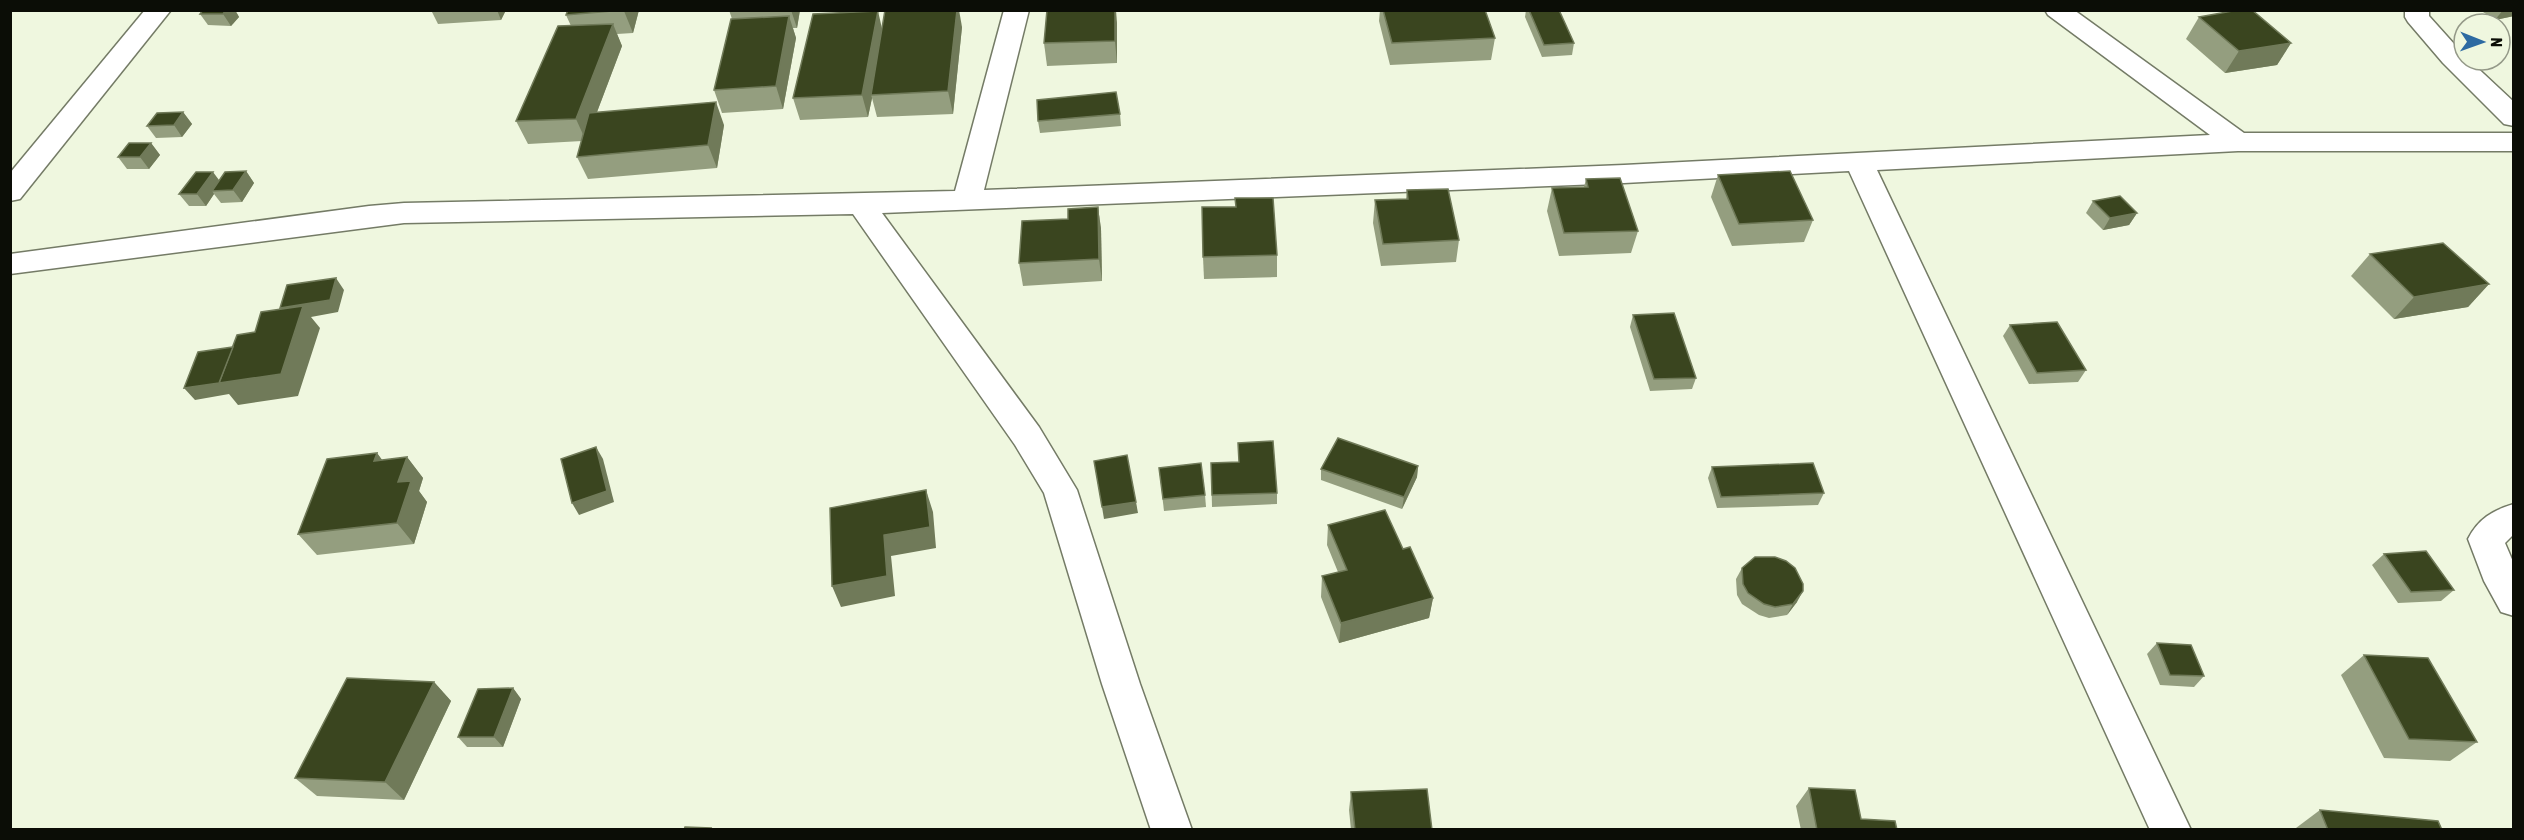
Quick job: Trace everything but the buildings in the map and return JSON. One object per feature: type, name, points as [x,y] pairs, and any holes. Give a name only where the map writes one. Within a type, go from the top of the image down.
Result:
[{"type":"street","points":[[10,192],[159,10]]},
{"type":"street","points":[[967,200],[1017,10]]},
{"type":"street","points":[[2057,10],[2238,142]]},
{"type":"street","points":[[2412,13],[2452,58],[2514,118]]},
{"type":"street","points":[[10,264],[369,216],[861,204],[1624,174],[2238,142],[2514,142]]},
{"type":"street","points":[[1858,162],[2171,830]]},
{"type":"street","points":[[861,204],[1027,436],[1060,490],[1121,684],[1172,830]]},
{"type":"street","points":[[2514,518],[2504,521],[2486,539],[2502,581],[2514,601]]}]
